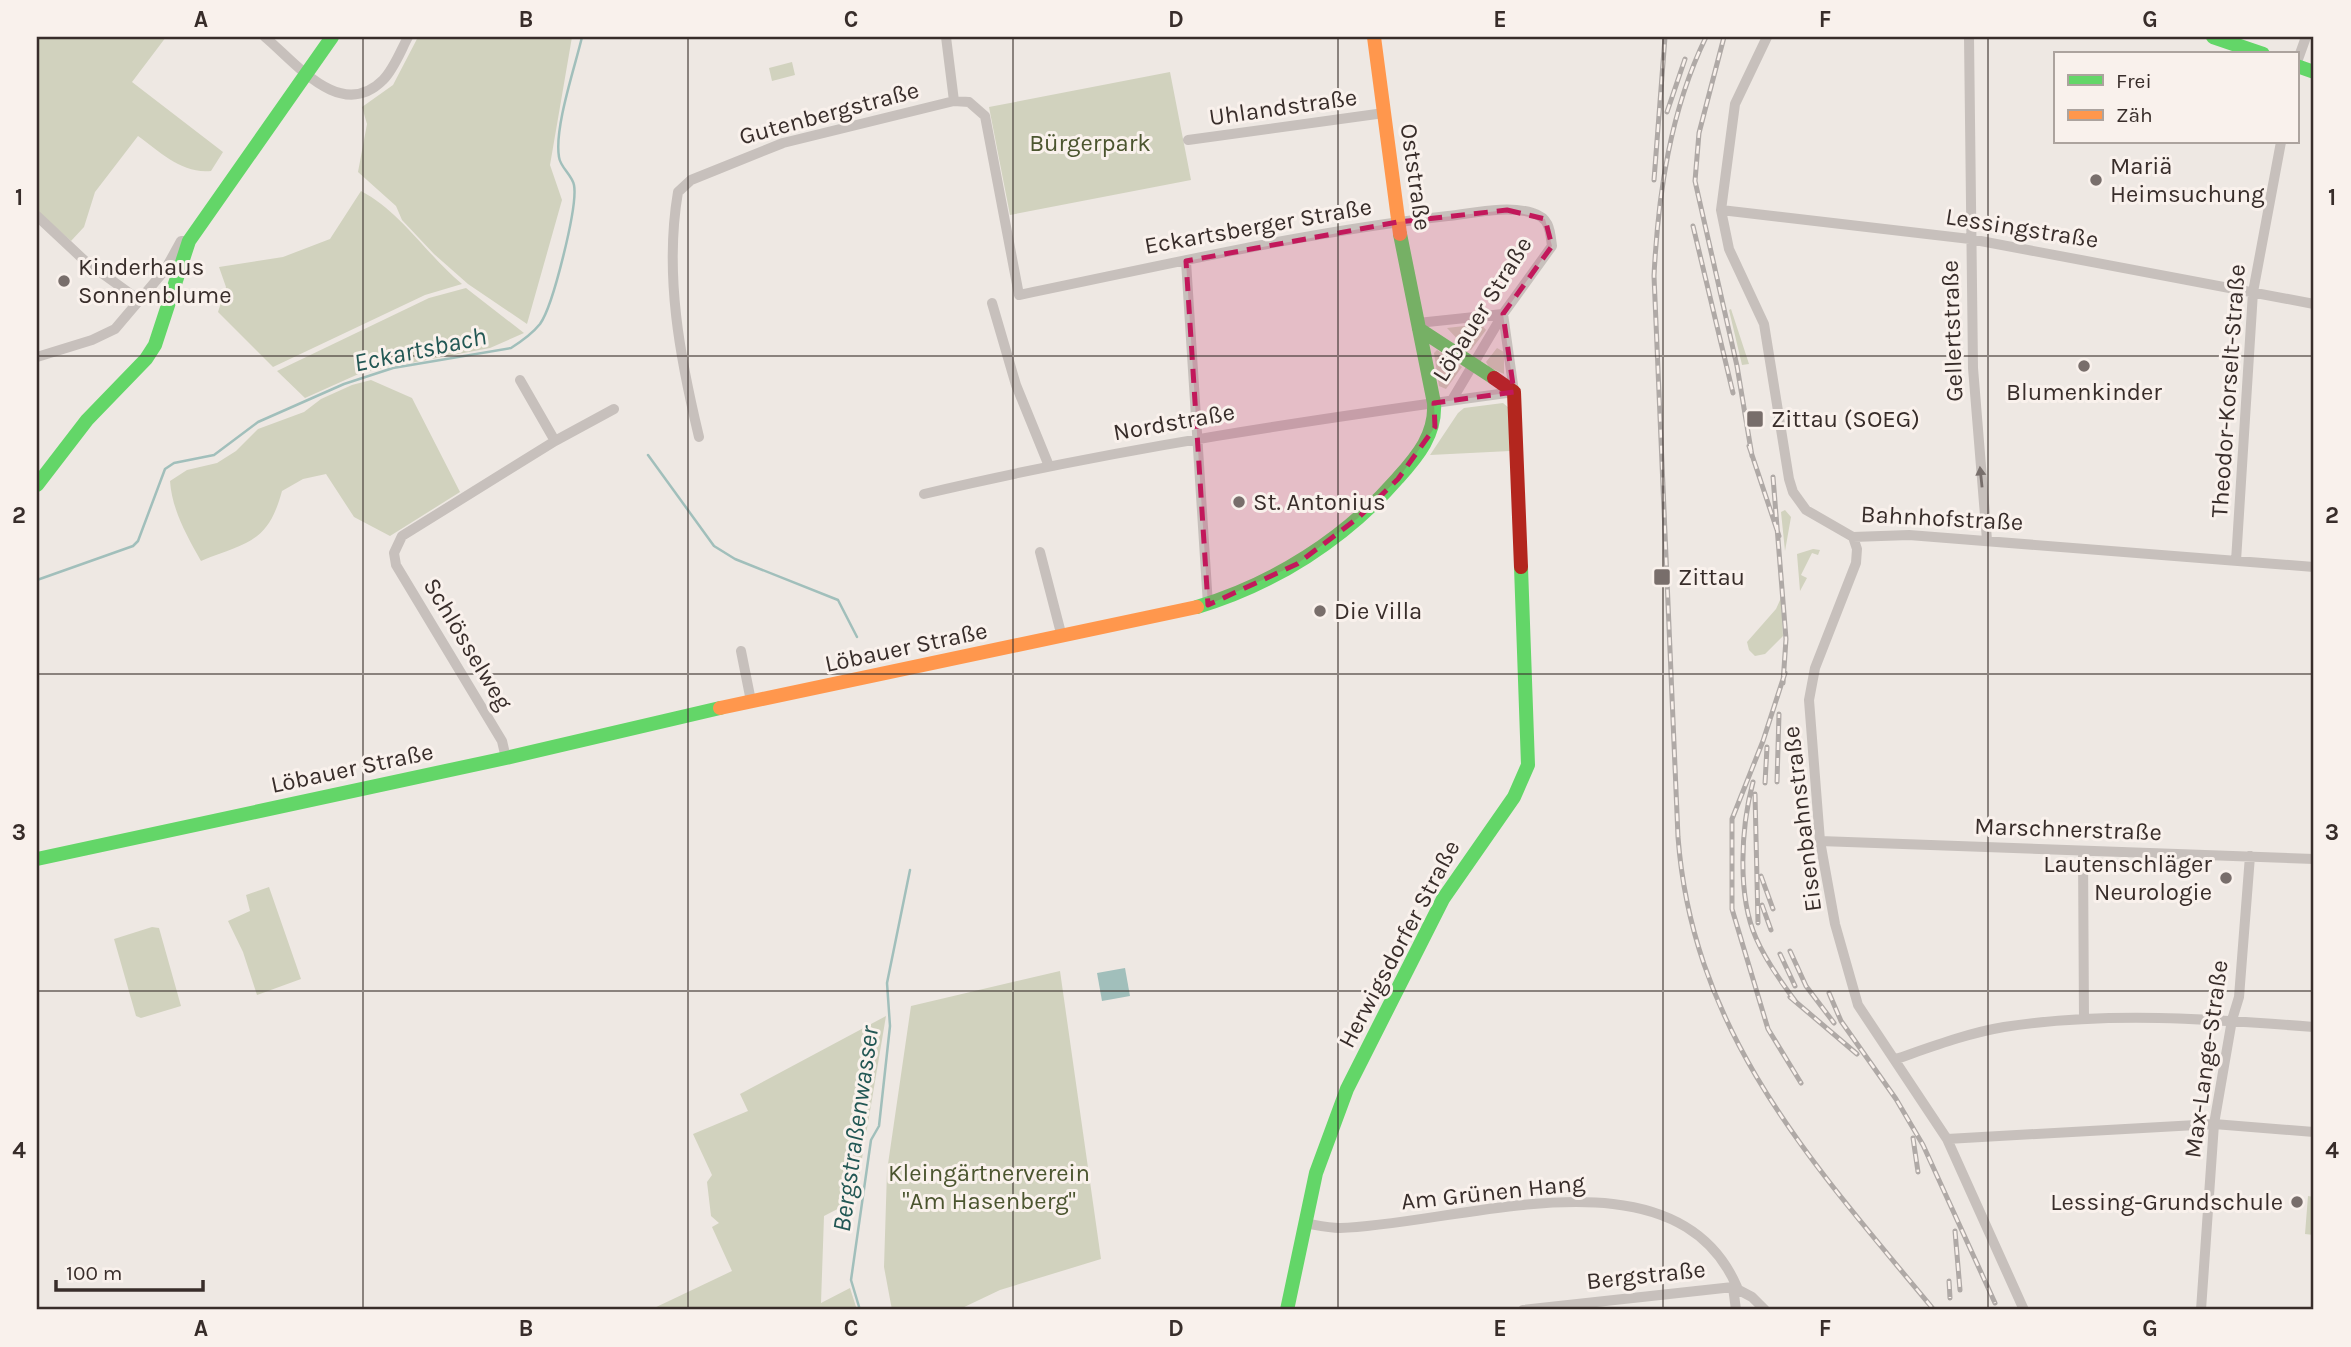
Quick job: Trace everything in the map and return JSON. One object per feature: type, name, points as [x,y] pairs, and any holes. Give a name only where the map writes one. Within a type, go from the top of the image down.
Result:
[{"type":"main road","points":[[37,485],[87,421],[150,352],[189,241],[331,37]]},
{"type":"main road","name":"Oststraße","points":[[1374,37],[1398,222],[1434,403]]},
{"type":"main road","points":[[2213,37],[2257,52]]},
{"type":"main road","points":[[2298,64],[2314,72]]},
{"type":"main road","points":[[1418,326],[1514,392]]},
{"type":"main road","name":"Herwigsdorfer Straße","points":[[1287,1310],[1304,1223],[1323,1153],[1346,1093],[1455,878],[1516,795],[1525,776],[1528,753],[1514,392]]},
{"type":"main road","name":"Löbauer Straße","points":[[37,859],[506,758],[751,701],[1208,605],[1261,583],[1297,564],[1358,518],[1398,479],[1427,440],[1435,427],[1434,403]]},
{"type":"street","points":[[265,37],[319,86],[335,93],[352,94],[368,90],[384,79],[408,37]]},
{"type":"street","points":[[946,37],[954,101]]},
{"type":"street","name":"Bahnhofstraße","points":[[1768,37],[1735,104],[1721,210],[1729,249],[1764,324],[1785,462],[1793,492],[1815,518],[1853,537],[1909,534],[2314,567]]},
{"type":"street","name":"Gellertstraße","points":[[1969,37],[1970,239],[1975,414],[1987,540]]},
{"type":"street","points":[[2298,61],[2306,37]]},
{"type":"street","name":"Eckartsberger Straße","points":[[954,101],[969,102],[985,116],[1019,295],[1398,222],[1507,210]]},
{"type":"street","name":"Gutenbergstraße","points":[[699,437],[686,382],[674,298],[671,246],[678,192],[691,180],[783,143],[954,101]]},
{"type":"street","name":"Uhlandstraße","points":[[1188,140],[1384,113]]},
{"type":"street","name":"Theodor-Korselt-Straße","points":[[2236,561],[2253,292],[2281,144]]},
{"type":"street","name":"Löbauer Straße","points":[[1434,403],[1451,400],[1503,314],[1552,246],[1549,225],[1545,219],[1530,212],[1507,210]]},
{"type":"street","name":"Lessingstraße","points":[[1721,210],[1970,239],[2314,304]]},
{"type":"street","points":[[37,216],[85,261],[139,300]]},
{"type":"street","points":[[37,357],[92,340],[115,328],[165,270],[176,246],[181,241],[189,241]]},
{"type":"street","points":[[1186,261],[1208,605]]},
{"type":"street","points":[[992,303],[1016,385],[1049,466]]},
{"type":"street","points":[[1418,326],[1503,314],[1514,392],[1451,400]]},
{"type":"street","points":[[520,380],[555,441],[614,409]]},
{"type":"street","name":"Nordstraße","points":[[924,494],[1049,466],[1198,438],[1434,403]]},
{"type":"street","name":"Schlösselweg","points":[[506,758],[502,741],[396,565],[394,553],[402,536],[555,441]]},
{"type":"street","name":"Eisenbahnstraße","points":[[1853,537],[1857,549],[1856,563],[1811,683],[1820,841],[1848,977],[1863,1014],[1896,1059],[1947,1139],[2024,1310]]},
{"type":"street","points":[[1040,552],[1062,637]]},
{"type":"street","points":[[741,651],[751,701]]},
{"type":"street","name":"Marschnerstraße","points":[[1820,841],[2314,859]]},
{"type":"street","points":[[2083,852],[2084,1019]]},
{"type":"street","name":"Max-Lange-Straße","points":[[2201,1310],[2214,1124],[2232,1020],[2239,997],[2250,856]]},
{"type":"street","points":[[1896,1059],[2002,1027],[2084,1019],[2167,1017],[2314,1027]]},
{"type":"street","points":[[1947,1139],[2214,1124],[2314,1132]]},
{"type":"street","name":"Am Grünen Hang","points":[[1304,1223],[1339,1228],[1405,1223],[1568,1201],[1624,1204],[1660,1215],[1698,1236],[1730,1271],[1735,1287]]},
{"type":"street","points":[[1735,1287],[1736,1310]]},
{"type":"street","name":"Bergstraße","points":[[1523,1310],[1735,1287],[1765,1310]]},
{"type":"highlighted area","points":[[1507,210],[1545,219],[1552,246],[1503,314],[1514,392],[1434,403],[1435,427],[1398,479],[1358,518],[1297,564],[1208,605],[1186,261],[1398,222]]},
{"type":"green space","points":[[37,37],[166,37],[132,82],[223,152],[211,171],[190,169],[181,165],[138,136],[95,192],[84,227],[71,241],[37,211]]},
{"type":"green space","points":[[418,37],[572,37],[550,165],[562,200],[527,324],[468,284],[434,254],[402,220],[396,206],[358,172],[367,124],[362,107],[393,85]]},
{"type":"green space","points":[[792,62],[795,75],[772,81],[769,68]]},
{"type":"green space","name":"Bürgerpark","points":[[1170,72],[1191,180],[1010,215],[989,107]]},
{"type":"green space","points":[[361,191],[389,210],[462,284],[425,295],[273,367],[218,312],[226,287],[219,267],[283,257],[330,239]]},
{"type":"green space","points":[[466,288],[524,333],[490,348],[363,372],[305,398],[277,371],[429,298]]},
{"type":"green space","points":[[1731,309],[1749,364],[1742,365],[1729,310]]},
{"type":"green space","points":[[1481,324],[1486,330],[1471,350],[1468,349],[1470,345],[1465,342],[1463,345],[1447,328]]},
{"type":"green space","points":[[1497,348],[1504,352],[1504,374],[1489,367],[1486,362]]},
{"type":"green space","points":[[1437,350],[1462,367],[1446,389],[1439,386],[1434,353]]},
{"type":"green space","points":[[371,380],[412,398],[460,492],[390,536],[354,517],[326,474],[303,479],[282,491],[263,531],[244,544],[201,561],[177,512],[170,481],[187,470],[217,463],[236,451],[258,429],[304,412],[321,399],[352,385]]},
{"type":"green space","points":[[1503,403],[1509,408],[1510,451],[1430,455],[1464,408]]},
{"type":"green space","points":[[1785,510],[1791,517],[1785,551],[1781,512]]},
{"type":"green space","points":[[1813,549],[1820,550],[1818,555],[1812,553],[1801,575],[1807,578],[1800,591],[1797,554]]},
{"type":"green space","points":[[1781,598],[1783,636],[1765,654],[1755,656],[1749,650],[1747,642],[1776,609]]},
{"type":"green space","points":[[269,887],[301,979],[257,995],[243,952],[228,921],[250,911],[246,895]]},
{"type":"green space","points":[[152,927],[159,928],[181,1006],[141,1018],[136,1016],[114,939]]},
{"type":"green space","name":"Kleingärtnerverein \"Am Hasenberg\"","points":[[1060,971],[1101,1259],[1000,1290],[958,1310],[892,1310],[884,1267],[887,1171],[911,1006]]},
{"type":"green space","points":[[886,1016],[855,1200],[824,1216],[821,1303],[850,1288],[857,1310],[650,1310],[732,1271],[712,1227],[719,1223],[711,1216],[707,1182],[712,1175],[693,1134],[748,1111],[740,1094]]},
{"type":"green space","points":[[2308,1196],[2314,1197],[2314,1235],[2305,1234]]},
{"type":"water","points":[[1125,968],[1130,996],[1102,1001],[1097,973]]},
{"type":"waterway","name":"Eckartsbach","points":[[37,580],[133,546],[138,541],[165,469],[174,463],[214,455],[258,422],[344,384],[393,368],[511,348],[534,331],[540,324],[551,298],[572,213],[574,185],[560,161],[558,145],[562,114],[582,37]]},
{"type":"waterway","name":"Bergstraßenwasser","points":[[648,455],[714,546],[735,559],[838,600],[857,637]]},
{"type":"waterway","name":"Bergstraßenwasser","points":[[860,1310],[851,1280],[871,1140],[879,1126],[890,1026],[887,983],[910,870]]},
{"type":"railway","points":[[1654,180],[1665,37]]},
{"type":"railway","points":[[1706,37],[1683,94],[1668,154],[1654,276],[1678,837],[1688,908],[1707,974],[1734,1035],[1767,1093],[1804,1149],[1845,1203],[1934,1310]]},
{"type":"railway","points":[[1724,37],[1699,133],[1695,181],[1737,366],[1752,456]]},
{"type":"railway","points":[[1667,112],[1685,59]]},
{"type":"railway","points":[[1693,226],[1733,393]]},
{"type":"railway","points":[[1749,446],[1779,536]]},
{"type":"railway","points":[[1773,477],[1786,639],[1783,683]]},
{"type":"railway","points":[[1785,673],[1763,741],[1732,819],[1732,909],[1768,1029],[1801,1083]]},
{"type":"railway","points":[[1777,782],[1779,714]]},
{"type":"railway","points":[[1765,783],[1767,747]]},
{"type":"railway","points":[[1753,782],[1744,840],[1746,902],[1760,947],[1796,1002]]},
{"type":"railway","points":[[1755,794],[1758,923]]},
{"type":"railway","points":[[1761,876],[1773,909]]},
{"type":"railway","points":[[1762,905],[1771,930]]},
{"type":"railway","points":[[1790,951],[1806,986],[1834,1023]]},
{"type":"railway","points":[[1780,954],[1795,986]]},
{"type":"railway","points":[[1829,993],[1841,1021],[1896,1099],[1923,1145],[1995,1303]]},
{"type":"railway","points":[[1790,997],[1857,1054]]},
{"type":"railway","points":[[1913,1138],[1918,1172]]},
{"type":"railway","points":[[1955,1231],[1960,1290]]},
{"type":"railway","points":[[1949,1281],[1950,1298]]},
{"type":"traffic: fast","points":[[37,485],[87,420],[146,359],[155,345],[189,241],[332,37]]},
{"type":"traffic: fast","points":[[2213,37],[2257,52]]},
{"type":"traffic: fast","points":[[2298,66],[2314,72]]},
{"type":"traffic: fast","points":[[1197,607],[1253,586],[1307,557],[1331,540],[1377,500],[1419,453],[1429,435],[1434,403],[1400,234]]},
{"type":"traffic: fast","points":[[1419,329],[1494,378]]},
{"type":"traffic: fast","points":[[1287,1310],[1316,1173],[1347,1089],[1443,899],[1514,797],[1528,765],[1521,567]]},
{"type":"traffic: fast","points":[[37,859],[506,758],[720,708]]},
{"type":"traffic: slow","points":[[1374,37],[1400,234]]},
{"type":"traffic: slow","points":[[720,708],[1197,607]]},
{"type":"traffic: jam","points":[[1494,378],[1514,392],[1521,567]]},
{"type":"place","name":"Mariä Heimsuchung","points":[[2096,180]]},
{"type":"place","name":"Kinderhaus Sonnenblume","points":[[64,281]]},
{"type":"place","name":"Blumenkinder","points":[[2084,366]]},
{"type":"place","name":"Zittau (SOEG)","points":[[1755,419]]},
{"type":"place","name":"St. Antonius","points":[[1239,502]]},
{"type":"place","name":"Zittau","points":[[1662,577]]},
{"type":"place","name":"Die Villa","points":[[1320,611]]},
{"type":"place","name":"Lautenschläger Neurologie","points":[[2226,878]]},
{"type":"place","name":"Lessing-Grundschule","points":[[2297,1202]]}]
